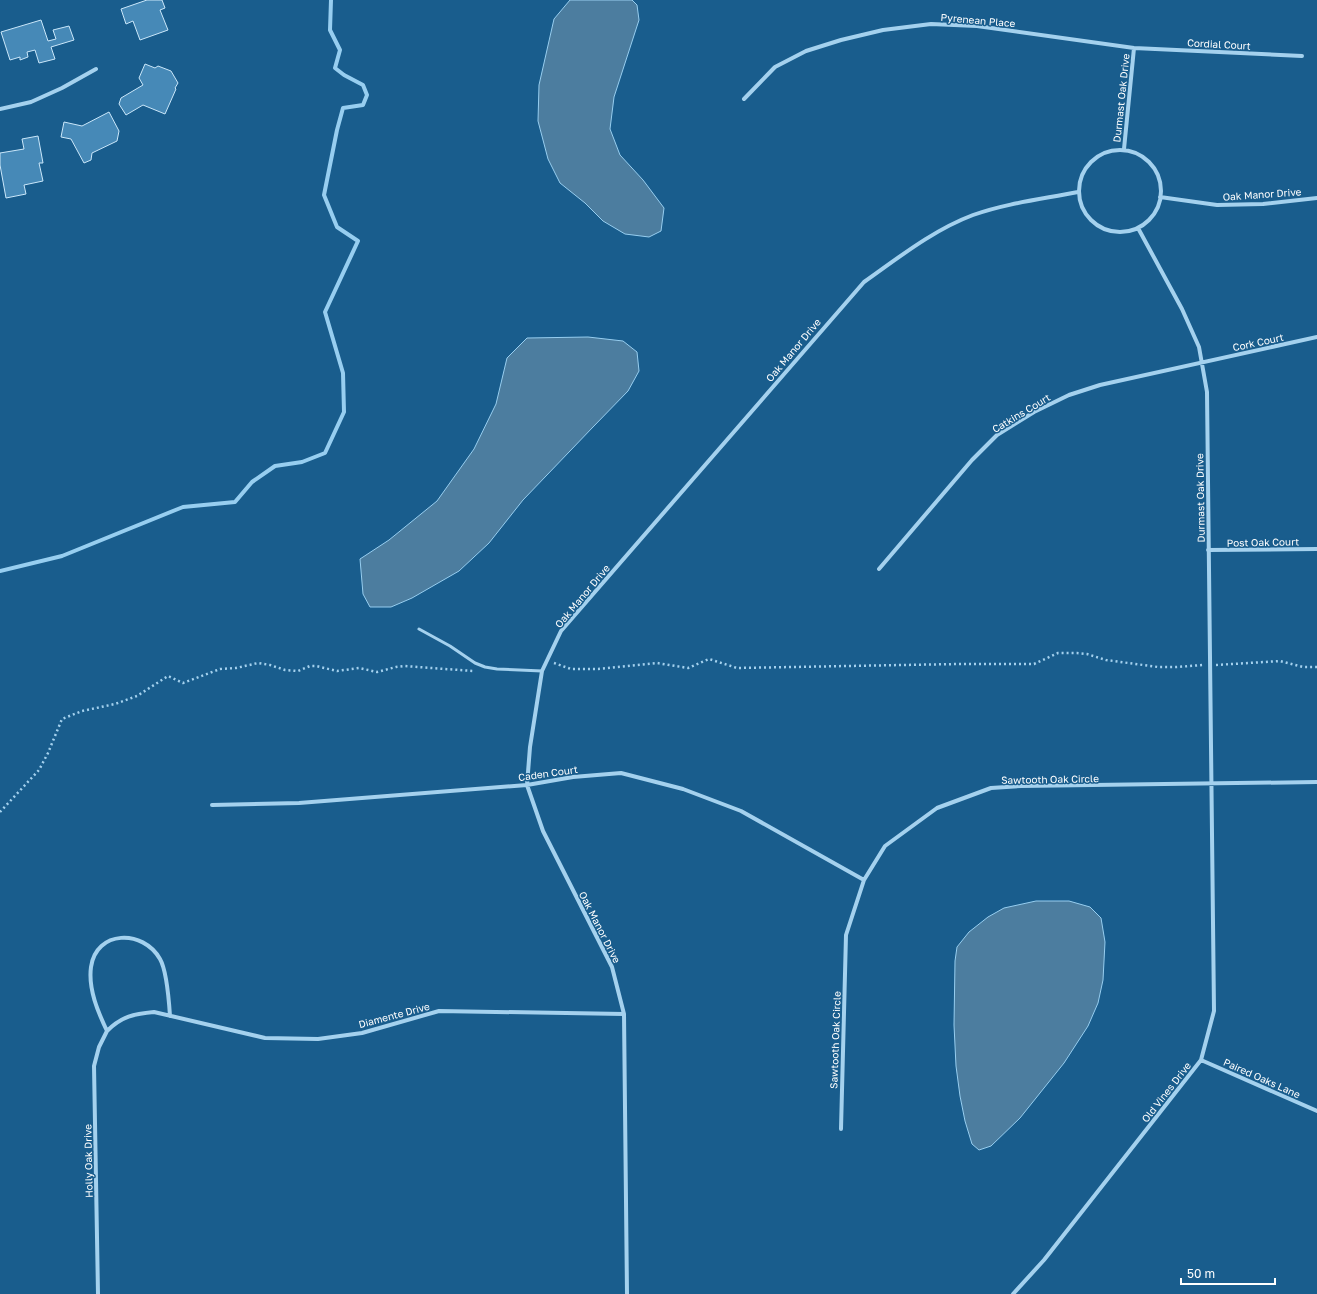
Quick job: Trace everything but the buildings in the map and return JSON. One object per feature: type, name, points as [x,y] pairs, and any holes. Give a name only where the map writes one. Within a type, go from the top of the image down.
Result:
[{"type":"street","name":"Pyrenean Place","points":[[744,99],[775,67],[806,51],[841,40],[890,29],[931,24],[977,26],[1134,48]]},
{"type":"street","name":"Cordial Court","points":[[1134,48],[1302,56]]},
{"type":"street","name":"Durmast Oak Drive","points":[[1124,149],[1134,48]]},
{"type":"street","points":[[0,109],[31,102],[62,88],[96,69]]},
{"type":"street","points":[[1124,149],[1135,152],[1146,158],[1154,167],[1159,177],[1161,189],[1156,212],[1148,221],[1138,228],[1115,232],[1104,229],[1094,223],[1085,214],[1080,204],[1078,192],[1079,180],[1084,169],[1091,160],[1101,153],[1124,149]]},
{"type":"street","name":"Oak Manor Drive","points":[[627,1294],[624,1014],[612,967],[543,831],[527,785],[530,747],[542,670],[561,631],[864,282],[909,250],[942,230],[972,215],[1000,207],[1078,192]]},
{"type":"street","name":"Oak Manor Drive","points":[[1160,197],[1217,205],[1263,204],[1317,198]]},
{"type":"street","name":"Durmast Oak Drive","points":[[1138,228],[1182,309],[1199,347],[1206,392],[1210,784]]},
{"type":"street","name":"Cork Court","points":[[1202,363],[1317,337]]},
{"type":"street","name":"Catkins Court","points":[[879,570],[972,460],[996,435],[1034,412],[1069,395],[1100,385],[1202,363]]},
{"type":"street","name":"Post Oak Court","points":[[1208,550],[1317,549]]},
{"type":"street","name":"Caden Court","points":[[212,805],[299,802],[527,785],[573,777],[621,773],[683,789],[741,811],[864,880]]},
{"type":"street","name":"Sawtooth Oak Circle","points":[[841,1129],[846,935],[864,880],[885,846],[937,808],[991,788],[1021,786],[1317,782]]},
{"type":"street","name":"Old Vines Drive","points":[[1013,1294],[1044,1260],[1201,1060],[1214,1011],[1210,784]]},
{"type":"street","points":[[107,1031],[93,993],[90,978],[91,965],[95,955],[102,946],[109,941],[120,937],[129,937],[152,947],[160,960],[168,990],[170,1016]]},
{"type":"street","name":"Diamente Drive","points":[[107,1031],[116,1022],[136,1014],[154,1012],[265,1038],[318,1039],[362,1033],[439,1011],[624,1014]]},
{"type":"street","name":"Holly Oak Drive","points":[[98,1294],[94,1066],[99,1047],[107,1031]]},
{"type":"street","name":"Paired Oaks Lane","points":[[1201,1060],[1317,1111]]},
{"type":"lane","points":[[419,629],[450,646],[474,663],[484,667],[497,669],[542,670]]},
{"type":"path","points":[[547,661],[571,670],[598,670],[657,663],[688,668],[709,659],[737,668],[1034,664],[1058,653],[1067,653],[1087,654],[1106,660],[1158,667],[1280,661],[1303,667],[1317,667]]},
{"type":"path","points":[[0,812],[39,770],[48,753],[62,719],[82,711],[115,704],[137,696],[168,676],[183,683],[216,670],[236,668],[258,663],[285,670],[298,671],[310,666],[316,666],[337,671],[359,668],[377,672],[404,666],[479,672]]},
{"type":"water","points":[[570,0],[632,0],[637,5],[639,20],[614,97],[610,129],[620,155],[643,180],[664,208],[661,231],[649,237],[625,234],[603,221],[585,203],[560,183],[548,159],[538,121],[539,85],[554,19]]},
{"type":"water","points":[[588,337],[623,341],[637,352],[639,371],[628,391],[523,500],[489,543],[459,571],[412,598],[391,607],[370,607],[363,594],[360,559],[389,540],[437,501],[474,449],[496,404],[507,358],[527,338]]},
{"type":"water","points":[[1036,901],[1069,901],[1090,907],[1101,918],[1105,942],[1103,980],[1098,1003],[1088,1026],[1064,1063],[1020,1118],[991,1146],[979,1150],[972,1144],[965,1121],[956,1066],[954,1025],[955,961],[957,947],[969,932],[988,917],[1004,908]]},
{"type":"waterway","points":[[0,571],[62,556],[183,507],[235,502],[252,482],[275,466],[302,462],[325,453],[344,412],[343,373],[325,312],[358,241],[337,227],[324,195],[343,108],[363,105],[367,95],[363,85],[344,75],[335,68],[340,50],[330,30],[331,0]]}]
